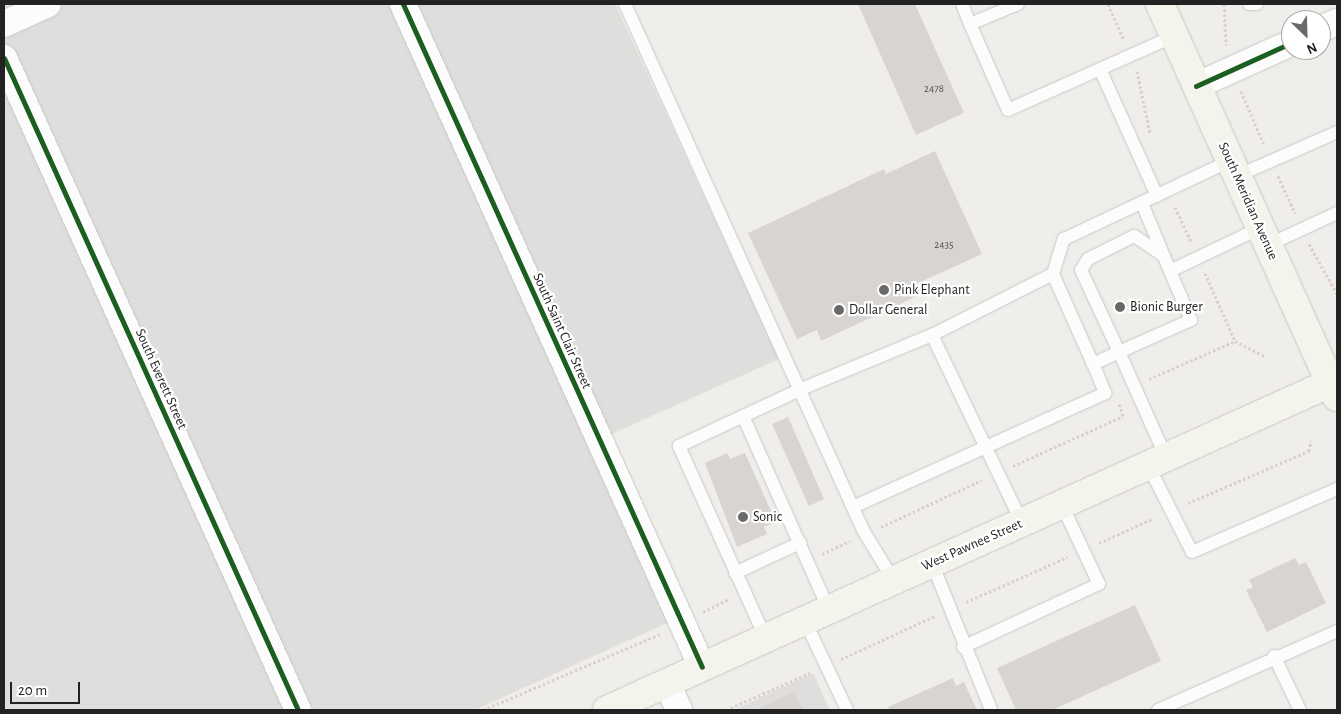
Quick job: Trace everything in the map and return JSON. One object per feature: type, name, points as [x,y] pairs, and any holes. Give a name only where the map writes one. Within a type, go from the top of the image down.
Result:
[{"type":"main road","name":"South Meridian Avenue","points":[[1160,4],[1264,237],[1335,387]]},
{"type":"main road","name":"West Pawnee Street","points":[[607,710],[1157,461],[1335,387]]},
{"type":"street","points":[[4,24],[48,4]]},
{"type":"street","name":"South Saint Clair Street","points":[[403,4],[702,667]]},
{"type":"street","points":[[1196,86],[1281,48]]},
{"type":"street","name":"South Everett Street","points":[[4,58],[298,710]]},
{"type":"street","points":[[667,683],[679,710]]},
{"type":"lane","points":[[625,4],[852,507],[865,534],[894,580]]},
{"type":"lane","points":[[962,4],[1008,110],[1174,36]]},
{"type":"lane","points":[[970,24],[1018,4]]},
{"type":"lane","points":[[1249,4],[1256,4]]},
{"type":"lane","points":[[1100,69],[1157,196]]},
{"type":"lane","points":[[852,507],[1105,393],[1053,274],[1064,239],[1157,196],[1337,132]]},
{"type":"lane","points":[[1093,364],[1191,320],[1142,203]]},
{"type":"lane","points":[[1170,271],[1337,213]]},
{"type":"lane","points":[[1164,256],[1134,236],[1088,258],[1081,270],[1134,386],[1171,511],[1192,552],[1337,489]]},
{"type":"lane","points":[[766,639],[679,446],[799,390],[932,335],[1053,274]]},
{"type":"lane","points":[[932,335],[1022,523]]},
{"type":"lane","points":[[743,416],[807,561],[826,665],[847,710]]},
{"type":"lane","points":[[962,647],[1099,584],[1062,504]]},
{"type":"lane","points":[[735,573],[800,543]]},
{"type":"lane","points":[[932,563],[952,609],[962,647],[992,710]]},
{"type":"lane","points":[[1158,710],[1274,656],[1337,631]]},
{"type":"lane","points":[[1274,656],[1300,710]]},
{"type":"path","points":[[807,561],[1123,416],[1116,394],[1235,341],[1266,357]]},
{"type":"path","points":[[726,710],[1309,451],[1311,440]]},
{"type":"path","points":[[484,710],[682,623],[744,591]]},
{"type":"shaded area","points":[[4,4],[615,4],[779,359],[587,445],[667,623],[475,710],[4,710]]},
{"type":"shaded area","points":[[813,673],[830,710],[734,710]]},
{"type":"building","points":[[858,4],[915,4],[964,113],[916,135]]},
{"type":"building","points":[[935,151],[982,254],[914,285],[919,295],[821,341],[817,330],[797,339],[748,233],[884,169],[886,174]]},
{"type":"building","points":[[788,417],[824,499],[809,506],[772,424]]},
{"type":"building","points":[[727,453],[730,459],[745,453],[776,522],[764,527],[767,534],[737,547],[705,463]]},
{"type":"building","points":[[1295,558],[1299,565],[1306,562],[1326,603],[1267,632],[1246,590],[1253,587],[1249,580]]},
{"type":"building","points":[[1135,605],[1161,661],[1052,710],[1016,710],[997,668]]},
{"type":"building","points":[[953,678],[956,686],[964,682],[977,710],[890,710],[888,707]]},
{"type":"building","points":[[794,692],[803,710],[757,710]]},
{"type":"cycle path","points":[[403,4],[702,667]]},
{"type":"cycle path","points":[[1196,86],[1281,48]]},
{"type":"cycle path","points":[[4,58],[298,710]]},
{"type":"place","name":"Pink Elephant","points":[[884,290]]},
{"type":"place","name":"Bionic Burger","points":[[1120,307]]},
{"type":"place","name":"Dollar General","points":[[839,310]]},
{"type":"place","name":"Sonic","points":[[743,517]]}]
